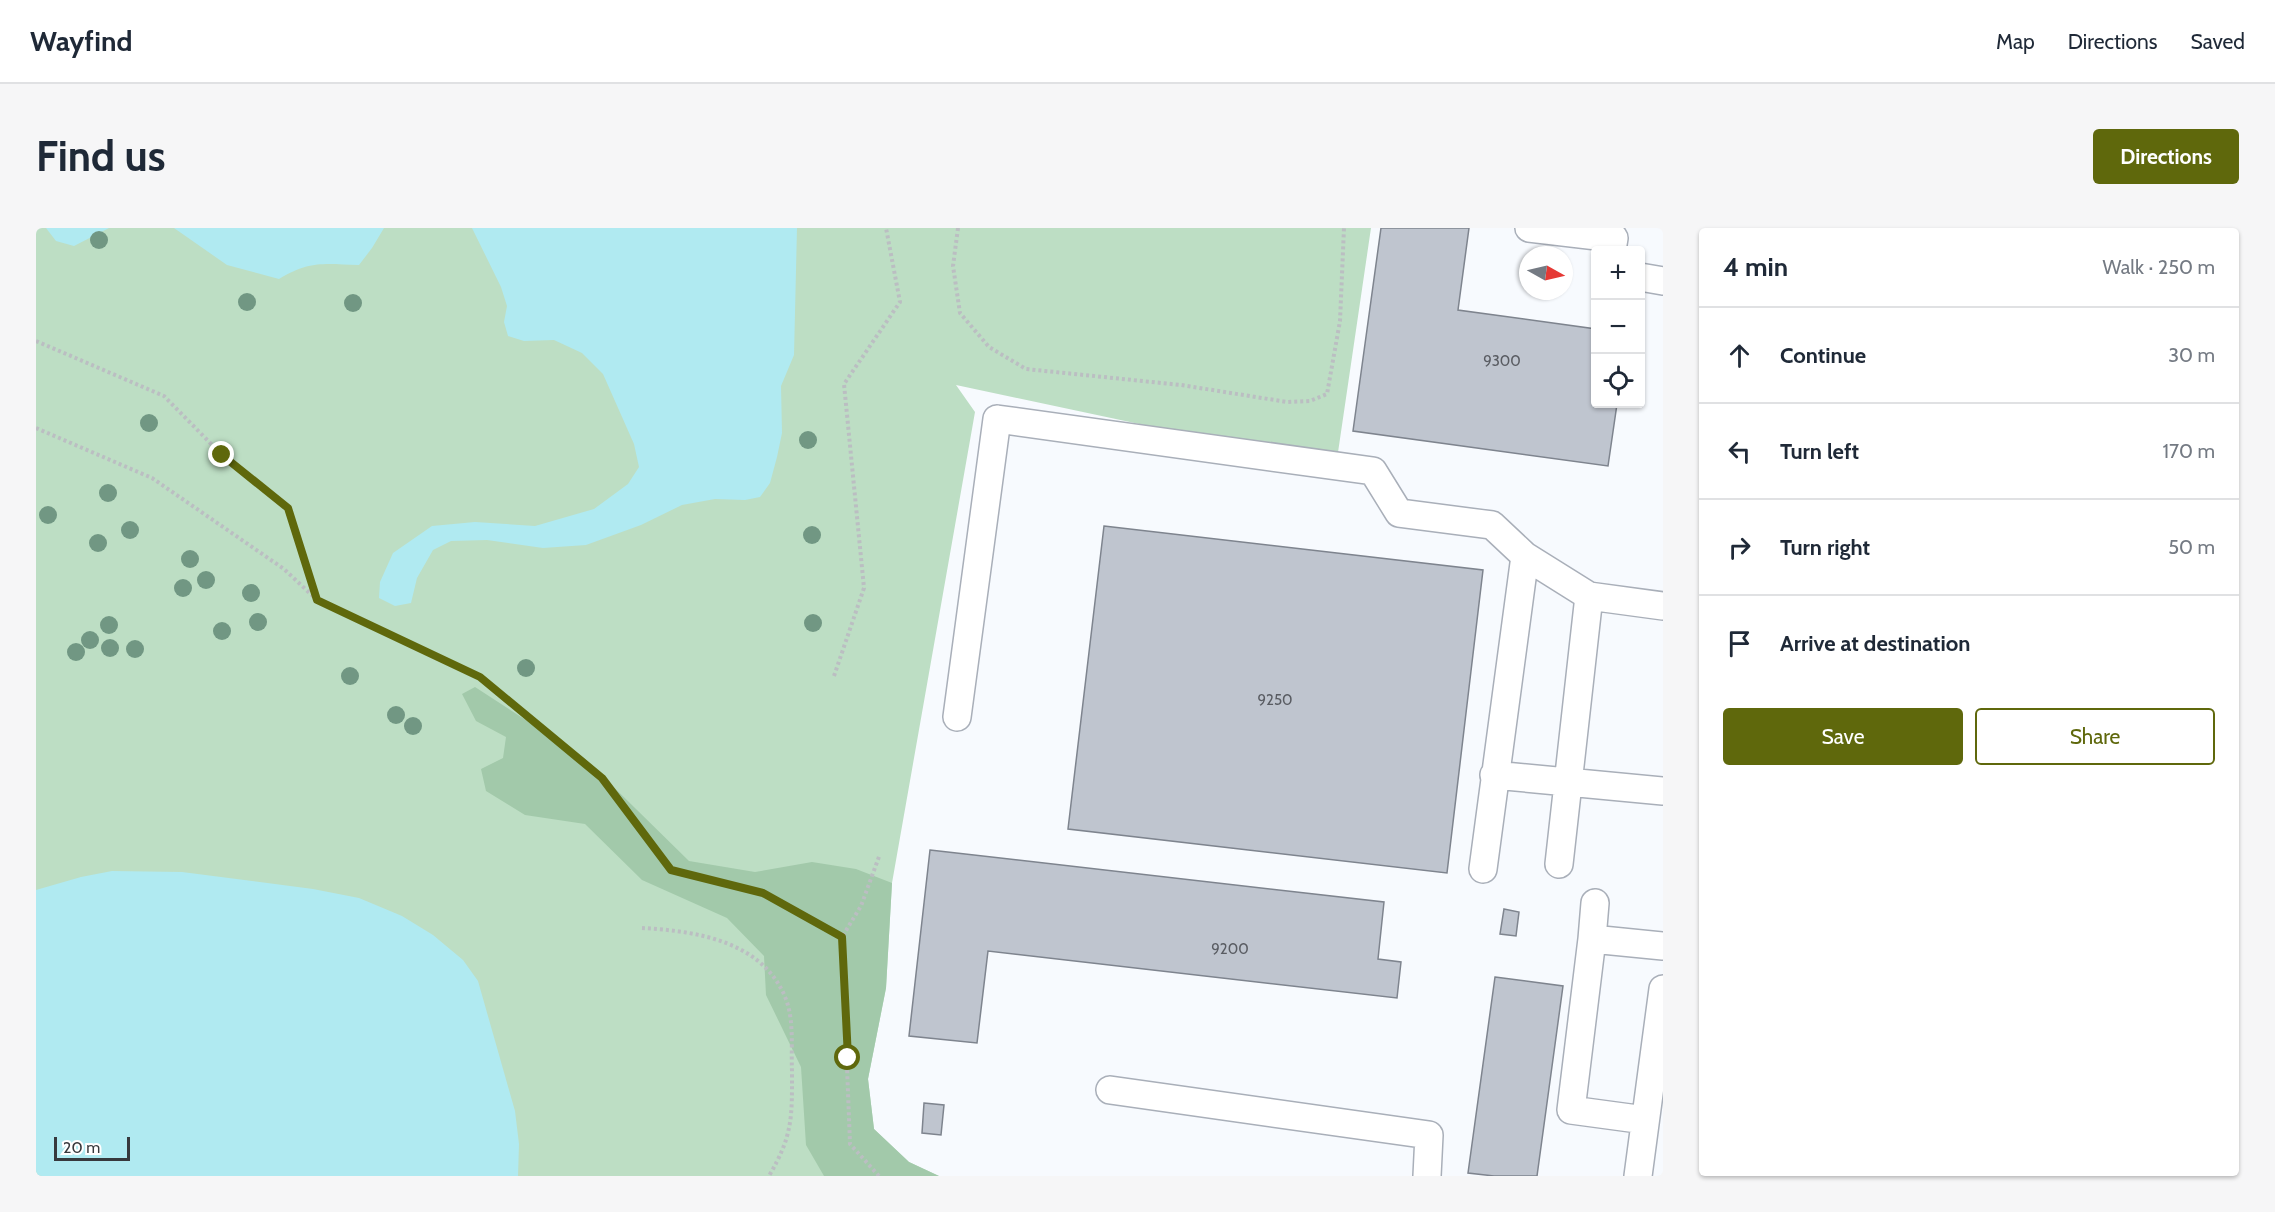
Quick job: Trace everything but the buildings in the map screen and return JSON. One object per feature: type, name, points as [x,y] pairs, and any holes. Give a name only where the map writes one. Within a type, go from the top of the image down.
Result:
[{"type":"street","points":[[1529,228],[1614,238],[1613,246]]},
{"type":"street","points":[[1645,278],[1663,281]]},
{"type":"street","points":[[957,717],[997,419],[1373,471],[1399,513],[1492,525],[1525,556],[1588,597],[1663,606]]},
{"type":"street","points":[[1483,869],[1525,556]]},
{"type":"street","points":[[1560,864],[1588,597]]},
{"type":"street","points":[[1494,775],[1663,790]]},
{"type":"street","points":[[1595,903],[1571,1110],[1645,1120]]},
{"type":"street","points":[[1592,939],[1663,946]]},
{"type":"street","points":[[1638,1176],[1663,989]]},
{"type":"street","points":[[1110,1090],[1428,1136],[1427,1176]]},
{"type":"path","points":[[834,676],[864,588],[844,384],[900,303],[886,228]]},
{"type":"path","points":[[958,228],[953,266],[960,313],[988,347],[1026,369],[1181,385],[1287,402],[1310,401],[1327,394],[1340,321],[1344,228]]},
{"type":"path","points":[[36,341],[164,396],[222,455],[288,508],[317,600]]},
{"type":"path","points":[[36,428],[152,478],[284,569],[317,600],[480,677],[602,778],[671,870],[763,893],[842,937]]},
{"type":"path","points":[[879,1176],[850,1144],[842,937],[861,906],[880,854]]},
{"type":"path","points":[[642,928],[676,931],[728,942],[748,953],[775,978],[787,1002],[791,1023],[792,1106],[790,1132],[781,1156],[769,1176]]},
{"type":"green space","points":[[36,228],[1371,228],[1336,466],[956,385],[975,412],[892,883],[886,988],[868,1079],[874,1129],[909,1162],[939,1176],[36,1176]]},
{"type":"green space","points":[[475,687],[583,757],[689,861],[755,872],[812,862],[856,869],[892,883],[886,988],[868,1079],[874,1129],[909,1162],[939,1176],[824,1176],[806,1145],[801,1067],[766,995],[764,956],[727,918],[642,880],[585,824],[525,815],[486,791],[481,769],[503,758],[506,737],[476,721],[462,694]]},
{"type":"water","points":[[46,228],[109,228],[74,246],[56,241]]},
{"type":"water","points":[[174,228],[384,228],[359,265],[318,264],[279,279],[227,265]]},
{"type":"water","points":[[472,228],[797,228],[794,355],[781,386],[782,433],[777,457],[770,483],[760,497],[745,500],[715,499],[682,505],[641,525],[586,545],[543,548],[487,540],[451,541],[433,550],[417,578],[411,603],[395,606],[379,598],[380,582],[393,553],[432,526],[475,522],[535,526],[594,509],[628,484],[639,467],[634,444],[603,374],[582,353],[554,340],[524,341],[508,336],[504,322],[507,306],[501,287]]},
{"type":"water","points":[[112,871],[182,872],[313,889],[359,898],[402,916],[433,935],[463,960],[478,981],[515,1111],[519,1144],[518,1176],[36,1176],[36,890]]},
{"type":"route","points":[[222,455],[288,508],[317,600],[480,677],[602,778],[671,870],[763,893],[842,937],[848,1058]]}]
